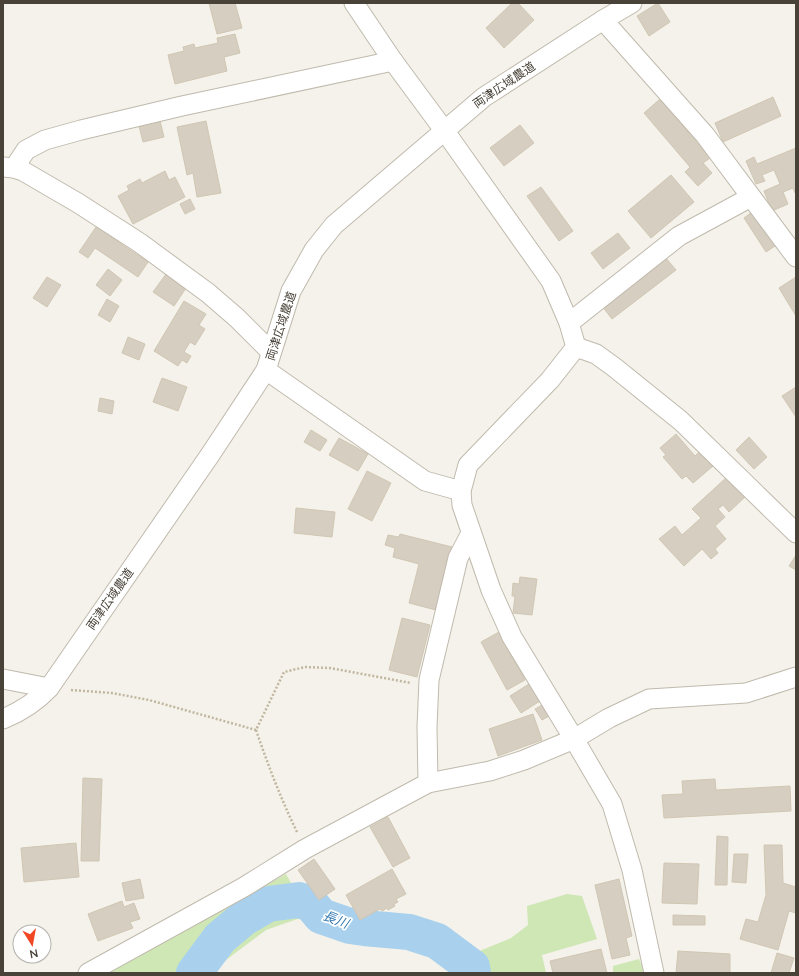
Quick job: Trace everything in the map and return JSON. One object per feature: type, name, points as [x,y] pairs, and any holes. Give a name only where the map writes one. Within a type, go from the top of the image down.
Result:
[{"type":"street","points":[[354,3],[393,61],[551,281],[576,347]]},
{"type":"street","name":"両津広域農道","points":[[3,719],[40,698],[49,688],[210,455],[269,361],[291,291],[314,250],[334,225],[484,97],[632,3]]},
{"type":"street","points":[[603,20],[705,135],[796,256]]},
{"type":"street","points":[[8,167],[26,150],[45,140],[81,130],[182,106],[393,61]]},
{"type":"street","points":[[8,167],[23,171],[78,203],[146,248],[208,292],[237,318],[269,361],[426,481],[460,491]]},
{"type":"street","points":[[568,323],[679,236],[751,197]]},
{"type":"street","points":[[576,347],[550,380],[468,465],[460,491],[462,505],[491,590],[512,637],[612,804],[632,870],[654,973]]},
{"type":"street","points":[[576,347],[596,354],[614,366],[681,421],[796,533]]},
{"type":"street","points":[[428,783],[427,727],[429,680],[458,558],[471,533]]},
{"type":"street","points":[[88,973],[244,887],[305,849],[428,783],[490,772],[524,760],[574,739],[610,718],[649,699],[746,693],[796,677]]},
{"type":"street","points":[[3,679],[49,688]]},
{"type":"path","points":[[305,849],[286,810],[256,730],[284,672],[305,667],[330,668],[429,686]]},
{"type":"path","points":[[49,688],[112,693],[149,700],[256,730]]},
{"type":"green space","points":[[286,874],[309,915],[266,930],[226,960],[214,973],[109,973]]},
{"type":"green space","points":[[567,894],[582,896],[597,939],[542,955],[546,973],[484,973],[477,952],[511,938],[528,925],[527,906]]},
{"type":"green space","points":[[639,959],[645,973],[613,973],[613,966]]},
{"type":"building","points":[[209,3],[235,3],[242,28],[217,34]]},
{"type":"building","points":[[512,3],[518,3],[534,20],[504,48],[486,28]]},
{"type":"building","points":[[658,3],[670,22],[649,36],[637,16]]},
{"type":"building","points":[[235,34],[240,53],[224,57],[227,71],[175,84],[168,55],[184,51],[183,47],[194,44],[195,48],[218,43],[217,38]]},
{"type":"building","points":[[773,97],[781,116],[723,142],[715,123]]},
{"type":"building","points":[[660,99],[710,158],[703,163],[712,173],[698,186],[685,172],[690,167],[644,113]]},
{"type":"building","points":[[160,121],[164,137],[143,142],[139,126]]},
{"type":"building","points":[[206,121],[221,193],[197,197],[193,173],[187,175],[177,127]]},
{"type":"building","points":[[520,125],[534,143],[504,166],[490,148]]},
{"type":"building","points":[[796,148],[796,192],[795,193],[793,188],[783,192],[788,204],[772,211],[764,191],[780,184],[774,170],[762,175],[765,181],[756,184],[746,161],[754,157],[757,164]]},
{"type":"building","points":[[165,171],[169,180],[175,177],[185,197],[133,224],[118,196],[129,190],[127,186],[140,179],[142,183]]},
{"type":"building","points":[[671,175],[694,202],[651,238],[628,211]]},
{"type":"building","points":[[541,187],[573,231],[559,241],[527,196]]},
{"type":"building","points":[[190,199],[195,209],[185,214],[180,204]]},
{"type":"building","points":[[752,212],[775,246],[766,252],[744,218]]},
{"type":"building","points":[[96,227],[148,262],[138,277],[95,248],[88,258],[79,252]]},
{"type":"building","points":[[618,233],[630,248],[603,269],[591,253]]},
{"type":"building","points":[[665,257],[676,270],[612,319],[602,306]]},
{"type":"building","points":[[108,269],[122,280],[110,296],[96,285]]},
{"type":"building","points":[[166,274],[186,288],[174,306],[153,292]]},
{"type":"building","points":[[47,277],[61,285],[47,307],[33,298]]},
{"type":"building","points":[[796,277],[796,316],[779,288]]},
{"type":"building","points":[[107,299],[119,306],[110,322],[98,315]]},
{"type":"building","points":[[184,301],[206,314],[199,325],[205,329],[195,345],[190,342],[184,352],[191,356],[187,363],[182,360],[178,366],[154,351]]},
{"type":"building","points":[[128,337],[145,344],[139,360],[122,353]]},
{"type":"building","points":[[162,378],[187,387],[178,411],[153,402]]},
{"type":"building","points":[[796,387],[796,417],[782,396]]},
{"type":"building","points":[[100,398],[114,401],[112,414],[98,411]]},
{"type":"building","points":[[311,430],[327,440],[320,451],[304,442]]},
{"type":"building","points":[[676,434],[695,456],[700,451],[713,466],[693,483],[686,476],[682,479],[663,457],[666,455],[660,448]]},
{"type":"building","points":[[749,437],[767,457],[754,469],[736,450]]},
{"type":"building","points":[[339,438],[368,454],[358,471],[329,455]]},
{"type":"building","points":[[367,471],[391,483],[372,521],[348,509]]},
{"type":"building","points":[[727,477],[745,497],[729,512],[723,505],[718,509],[725,517],[715,526],[726,539],[715,549],[718,553],[711,559],[702,549],[684,566],[659,539],[675,526],[682,535],[701,518],[692,509]]},
{"type":"building","points":[[296,508],[335,512],[332,537],[294,533]]},
{"type":"building","points":[[400,534],[452,547],[436,610],[409,603],[419,564],[393,557],[395,548],[385,545],[388,535],[399,537]]},
{"type":"building","points":[[796,555],[796,570],[789,566]]},
{"type":"building","points":[[520,577],[537,579],[532,615],[513,613],[515,596],[512,596],[513,583],[519,584]]},
{"type":"building","points":[[402,618],[430,625],[417,677],[389,670]]},
{"type":"building","points":[[499,632],[525,680],[507,690],[481,642]]},
{"type":"building","points":[[529,684],[540,701],[521,713],[510,696]]},
{"type":"building","points":[[544,704],[551,715],[542,720],[535,709]]},
{"type":"building","points":[[533,714],[542,740],[498,756],[489,729]]},
{"type":"building","points":[[83,778],[102,779],[99,861],[81,861]]},
{"type":"building","points":[[715,779],[716,790],[790,786],[791,811],[664,818],[662,795],[683,794],[682,781]]},
{"type":"building","points":[[388,817],[410,858],[393,867],[370,827]]},
{"type":"building","points":[[717,836],[728,837],[727,885],[715,885]]},
{"type":"building","points":[[76,843],[79,877],[24,882],[21,848]]},
{"type":"building","points":[[764,845],[782,845],[783,883],[796,887],[796,913],[789,911],[778,950],[740,939],[746,919],[758,922],[766,895]]},
{"type":"building","points":[[734,854],[748,854],[746,883],[732,882]]},
{"type":"building","points":[[314,859],[335,889],[319,900],[298,870]]},
{"type":"building","points":[[664,863],[699,864],[697,904],[662,903]]},
{"type":"building","points":[[392,869],[406,894],[396,899],[398,902],[394,904],[395,906],[388,910],[387,908],[382,911],[380,909],[360,920],[346,895]]},
{"type":"building","points":[[140,879],[144,898],[126,901],[122,883]]},
{"type":"building","points":[[619,879],[632,936],[626,938],[630,955],[612,959],[595,885]]},
{"type":"building","points":[[122,901],[124,907],[134,903],[140,919],[130,922],[133,928],[98,941],[88,914]]},
{"type":"building","points":[[673,915],[705,916],[705,925],[673,925]]},
{"type":"building","points":[[601,949],[607,973],[553,973],[550,961]]},
{"type":"building","points":[[678,951],[730,954],[730,973],[676,973]]},
{"type":"building","points":[[777,953],[794,958],[789,973],[771,973]]},
{"type":"waterway","name":"長川","points":[[194,973],[220,938],[244,918],[268,904],[299,900],[311,904],[321,916],[350,926],[409,932],[437,941],[472,967],[473,973]]}]
